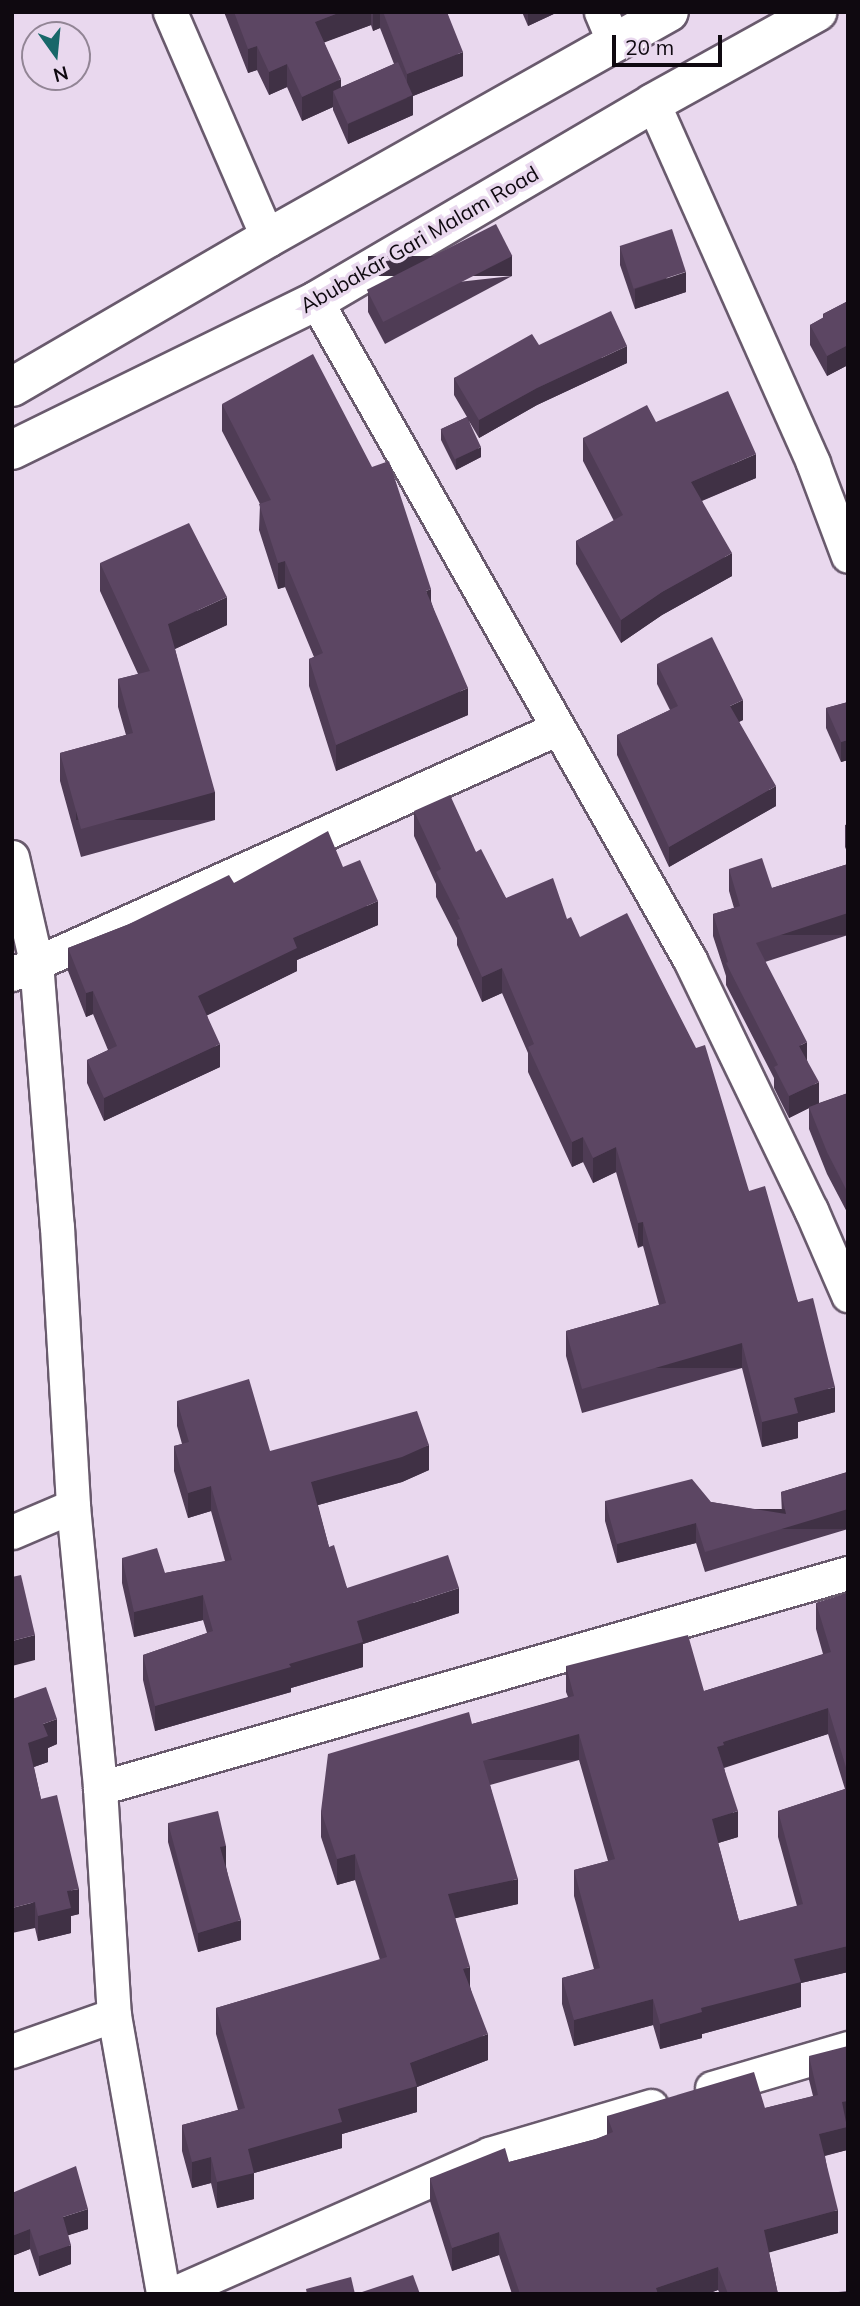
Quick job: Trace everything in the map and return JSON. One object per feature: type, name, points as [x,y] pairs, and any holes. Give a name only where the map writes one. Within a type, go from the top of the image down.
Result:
[{"type":"street","points":[[170,12],[268,238]]},
{"type":"street","points":[[12,387],[268,238],[607,27],[669,12]]},
{"type":"street","name":"Abubakar Gari Malam Road","points":[[12,450],[316,301],[653,103],[817,12]]},
{"type":"street","points":[[653,103],[813,463],[848,556]]},
{"type":"street","points":[[316,301],[690,960],[805,1197],[848,1295]]},
{"type":"street","points":[[24,968],[558,728]]},
{"type":"street","points":[[12,857],[57,1227],[73,1506],[100,1788],[114,2015],[163,2294]]},
{"type":"street","points":[[12,1532],[73,1506]]},
{"type":"street","points":[[100,1788],[848,1573]]},
{"type":"street","points":[[12,2051],[114,2015]]},
{"type":"street","points":[[172,2294],[489,2154],[848,2048]]},
{"type":"building","points":[[234,12],[341,12],[315,22],[341,79],[302,97],[287,64],[269,72],[257,46],[248,49]]},
{"type":"building","points":[[383,12],[447,12],[463,52],[407,74]]},
{"type":"building","points":[[398,62],[413,95],[348,124],[333,91]]},
{"type":"building","points":[[496,224],[512,256],[383,322],[367,290]]},
{"type":"building","points":[[672,229],[686,272],[634,289],[620,246]]},
{"type":"building","points":[[848,301],[848,345],[827,356],[810,325],[824,317],[823,314]]},
{"type":"building","points":[[611,311],[627,346],[537,388],[479,420],[454,378],[532,334],[539,345]]},
{"type":"building","points":[[313,354],[372,467],[389,461],[431,589],[426,591],[468,688],[336,745],[309,659],[323,653],[285,561],[278,563],[259,504],[271,500],[222,404]]},
{"type":"building","points":[[728,391],[756,454],[691,482],[732,553],[662,592],[621,620],[576,541],[623,515],[583,438],[647,405],[656,422]]},
{"type":"building","points":[[467,417],[481,447],[455,459],[441,429]]},
{"type":"building","points":[[189,523],[227,597],[168,624],[215,792],[81,829],[60,753],[133,733],[118,679],[150,671],[100,563]]},
{"type":"building","points":[[712,637],[743,700],[730,706],[776,786],[669,847],[617,735],[678,706],[657,664]]},
{"type":"building","points":[[848,702],[848,740],[841,742],[826,708]]},
{"type":"building","points":[[450,795],[476,852],[481,849],[506,898],[553,878],[567,919],[571,917],[580,937],[627,913],[696,1048],[705,1045],[749,1191],[765,1186],[798,1302],[813,1298],[835,1387],[794,1398],[798,1413],[762,1422],[742,1343],[582,1389],[566,1331],[666,1303],[643,1222],[638,1223],[616,1147],[593,1158],[583,1137],[572,1142],[528,1047],[534,1044],[502,968],[482,977],[457,920],[460,919],[436,872],[441,869],[414,811]]},
{"type":"building","points":[[328,831],[343,867],[360,860],[378,901],[293,938],[297,948],[198,996],[220,1044],[104,1098],[87,1060],[117,1046],[93,991],[86,993],[68,948],[127,925],[229,875],[234,883]]},
{"type":"building","points":[[762,858],[772,888],[848,864],[848,913],[756,943],[807,1042],[799,1046],[819,1082],[789,1096],[774,1067],[778,1065],[726,963],[728,962],[713,914],[740,906],[729,869]]},
{"type":"building","points":[[848,1093],[848,1193],[827,1152],[809,1107]]},
{"type":"building","points":[[249,1379],[270,1451],[417,1411],[429,1445],[402,1457],[311,1482],[329,1547],[334,1545],[347,1588],[448,1555],[459,1588],[357,1621],[363,1642],[289,1664],[291,1667],[155,1706],[143,1655],[213,1631],[203,1595],[134,1612],[122,1558],[157,1548],[165,1573],[232,1560],[211,1486],[188,1493],[174,1446],[189,1442],[177,1401]]},
{"type":"building","points":[[848,1472],[848,1509],[705,1552],[696,1523],[617,1544],[605,1501],[692,1479],[711,1502],[786,1514],[781,1492]]},
{"type":"building","points":[[21,1575],[35,1635],[12,1641],[12,1577]]},
{"type":"building","points":[[848,1593],[848,1774],[828,1708],[723,1742],[724,1745],[717,1747],[738,1811],[712,1819],[739,1921],[803,1904],[778,1811],[848,1788],[848,1946],[794,1959],[801,1982],[701,2008],[702,2012],[660,2024],[653,1999],[574,2020],[562,1978],[600,1968],[574,1870],[615,1859],[579,1734],[483,1761],[518,1879],[448,1894],[470,1967],[463,1969],[488,2034],[410,2063],[417,2086],[338,2109],[342,2122],[248,2149],[254,2173],[217,2182],[211,2157],[192,2162],[182,2125],[245,2108],[216,2008],[387,1957],[355,1854],[337,1859],[321,1811],[328,1754],[469,1712],[472,1724],[574,1696],[566,1666],[688,1635],[704,1691],[831,1652],[816,1603]]},
{"type":"building","points":[[46,1687],[57,1719],[43,1724],[48,1736],[28,1743],[41,1799],[57,1795],[79,1889],[67,1891],[71,1908],[38,1916],[35,1902],[12,1908],[12,1699]]},
{"type":"building","points":[[218,1811],[226,1846],[220,1847],[241,1920],[198,1933],[168,1823]]},
{"type":"building","points":[[848,2046],[848,2101],[842,2102],[847,2127],[819,2134],[838,2210],[764,2230],[778,2294],[728,2294],[718,2267],[656,2288],[658,2294],[520,2294],[499,2232],[452,2248],[430,2178],[505,2148],[509,2162],[596,2139],[613,2132],[607,2116],[754,2072],[765,2108],[818,2095],[809,2056]]},
{"type":"building","points":[[76,2166],[88,2209],[63,2217],[71,2245],[39,2256],[30,2229],[12,2236],[12,2193]]},
{"type":"building","points":[[413,2275],[420,2294],[356,2294]]},
{"type":"building","points":[[351,2277],[355,2294],[307,2294],[306,2289]]},
{"type":"building","points":[[848,2291],[848,2294],[819,2294]]}]
